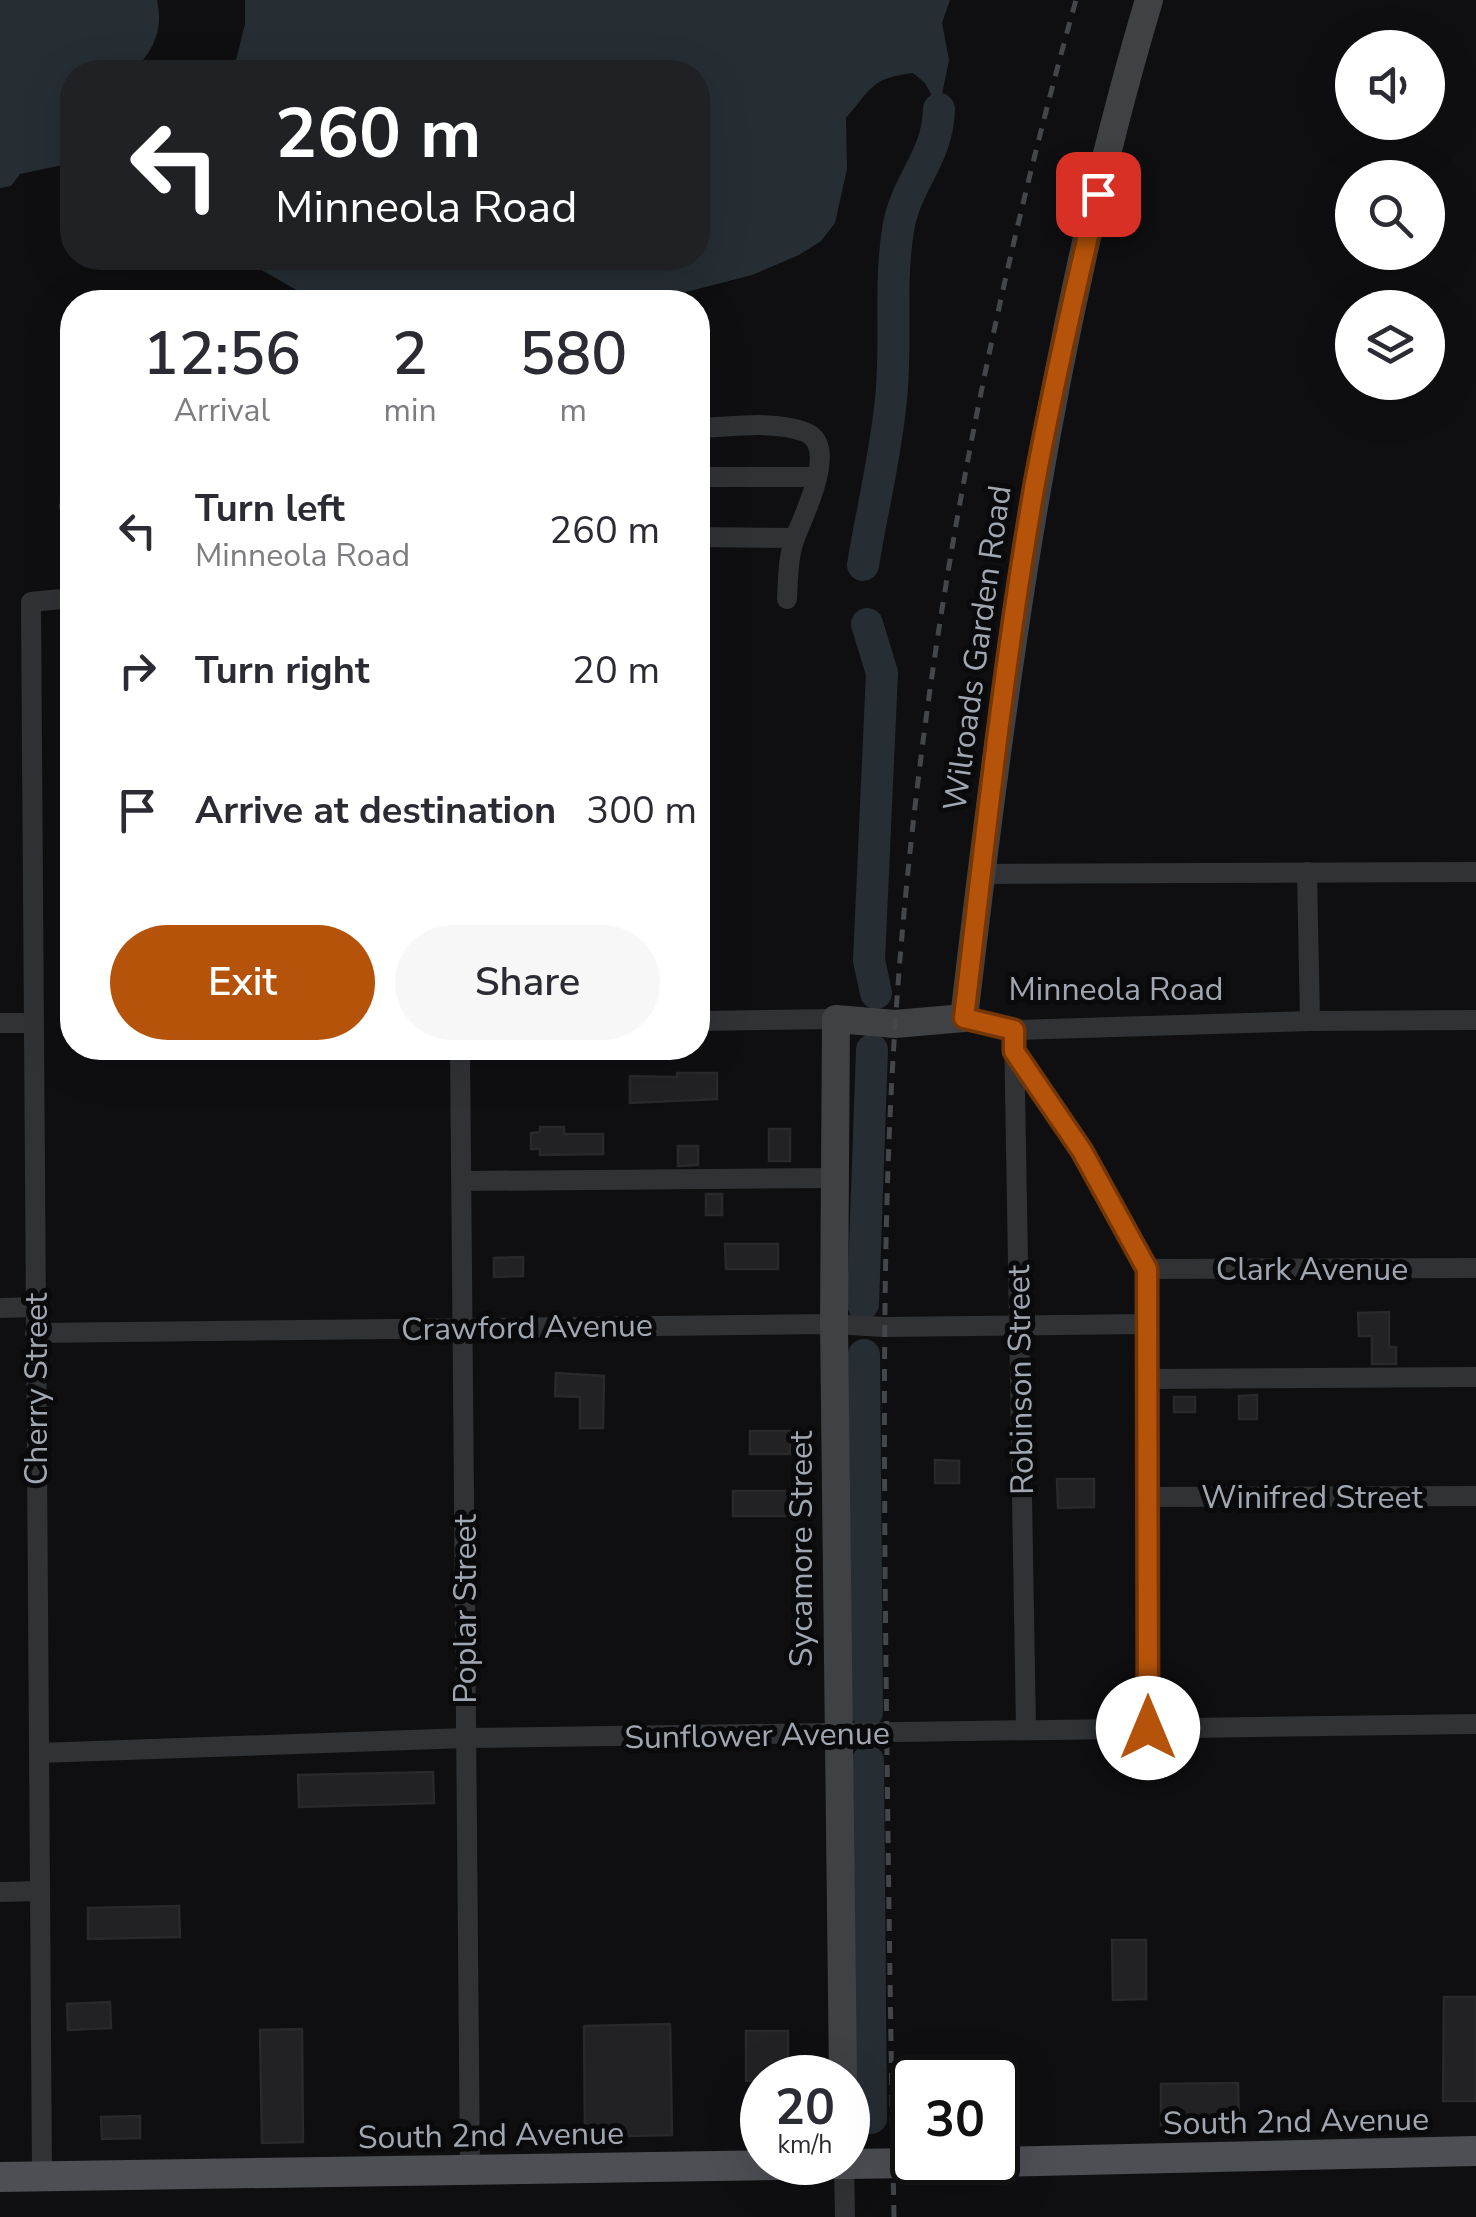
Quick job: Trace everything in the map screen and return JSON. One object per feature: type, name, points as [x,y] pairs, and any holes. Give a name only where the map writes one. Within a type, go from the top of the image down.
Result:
[{"type":"main road","name":"South 2nd Avenue","points":[[1020,2161],[1476,2151]]},
{"type":"main road","name":"South 2nd Avenue","points":[[0,2177],[740,2165]]},
{"type":"street","name":"Wilroads Garden Road","points":[[964,1018],[1016,609],[1049,414],[1121,93],[1149,0]]},
{"type":"street","points":[[710,428],[769,426],[808,433],[818,443],[817,477],[794,538],[787,599]]},
{"type":"street","points":[[710,477],[817,477]]},
{"type":"street","points":[[710,537],[794,538]]},
{"type":"street","name":"Cherry Street","points":[[42,2177],[31,602],[60,599]]},
{"type":"street","points":[[1307,872],[1310,1021]]},
{"type":"street","points":[[980,874],[1476,872]]},
{"type":"street","name":"Minneola Road","points":[[710,1021],[836,1019],[895,1024],[964,1018],[1014,1041],[1310,1021],[1476,1020]]},
{"type":"street","name":"Sycamore Street","points":[[836,1019],[834,1324],[843,2055]]},
{"type":"street","points":[[0,1023],[34,1023]]},
{"type":"street","points":[[1014,1041],[1082,1151],[1147,1269],[1148,1728]]},
{"type":"street","name":"Robinson Street","points":[[1014,1041],[1026,1729]]},
{"type":"street","name":"Poplar Street","points":[[460,1060],[470,2170]]},
{"type":"street","points":[[462,1181],[835,1178]]},
{"type":"street","name":"Clark Avenue","points":[[1147,1269],[1476,1268]]},
{"type":"street","points":[[0,1308],[35,1308]]},
{"type":"street","name":"Crawford Avenue","points":[[35,1333],[1147,1324]]},
{"type":"street","points":[[1147,1380],[1476,1377]]},
{"type":"street","name":"Winifred Street","points":[[1148,1498],[1476,1496]]},
{"type":"street","name":"Sunflower Avenue","points":[[39,1753],[466,1738],[1476,1724]]},
{"type":"street","points":[[0,1892],[38,1891]]},
{"type":"street","points":[[844,2185],[845,2217]]},
{"type":"shaded area","points":[[0,0],[157,0],[158,31],[143,60],[60,60],[60,166],[20,174],[11,186],[0,188]]},
{"type":"shaded area","points":[[245,0],[950,0],[942,23],[949,60],[939,109],[925,83],[913,73],[880,82],[846,118],[847,169],[835,223],[821,241],[752,275],[694,290],[296,290],[262,270],[710,270],[710,60],[236,60],[245,24]]},
{"type":"building","points":[[677,1073],[717,1073],[717,1099],[630,1103],[630,1076],[677,1077]]},
{"type":"building","points":[[540,1127],[564,1127],[564,1134],[603,1134],[603,1154],[540,1155],[540,1149],[531,1149],[531,1133],[540,1132]]},
{"type":"building","points":[[769,1129],[790,1129],[790,1161],[769,1161]]},
{"type":"building","points":[[678,1146],[698,1146],[698,1165],[678,1166]]},
{"type":"building","points":[[706,1194],[722,1194],[722,1215],[706,1215]]},
{"type":"building","points":[[725,1244],[778,1244],[778,1269],[726,1269]]},
{"type":"building","points":[[523,1257],[523,1276],[494,1277],[494,1258]]},
{"type":"building","points":[[1389,1312],[1389,1347],[1396,1347],[1396,1364],[1372,1364],[1372,1336],[1359,1336],[1358,1313]]},
{"type":"building","points":[[556,1373],[604,1376],[603,1428],[580,1428],[580,1397],[555,1396]]},
{"type":"building","points":[[1257,1395],[1257,1419],[1239,1419],[1239,1396]]},
{"type":"building","points":[[1174,1397],[1195,1397],[1195,1412],[1174,1412]]},
{"type":"building","points":[[750,1431],[790,1431],[790,1454],[750,1454]]},
{"type":"building","points":[[935,1460],[959,1461],[959,1483],[935,1483]]},
{"type":"building","points":[[1057,1479],[1094,1479],[1094,1507],[1058,1508]]},
{"type":"building","points":[[733,1491],[787,1491],[787,1516],[733,1516]]},
{"type":"building","points":[[433,1772],[434,1803],[299,1807],[298,1775]]},
{"type":"building","points":[[179,1906],[180,1937],[88,1939],[88,1908]]},
{"type":"building","points":[[1112,1940],[1146,1940],[1146,1999],[1113,2000]]},
{"type":"building","points":[[1444,1997],[1476,1997],[1476,2101],[1443,2101]]},
{"type":"building","points":[[110,2002],[111,2028],[68,2030],[67,2004]]},
{"type":"building","points":[[670,2024],[672,2135],[585,2132],[584,2026]]},
{"type":"building","points":[[302,2029],[303,2142],[262,2143],[260,2030]]},
{"type":"building","points":[[746,2031],[788,2031],[788,2055],[746,2055]]},
{"type":"building","points":[[1238,2083],[1239,2124],[1161,2125],[1161,2084]]},
{"type":"building","points":[[140,2116],[140,2138],[102,2139],[101,2117]]},
{"type":"waterway","points":[[863,565],[891,399],[898,230],[907,198],[933,142],[939,109]]},
{"type":"waterway","points":[[867,624],[882,673],[869,960],[876,993]]},
{"type":"waterway","points":[[863,1304],[872,1050]]},
{"type":"waterway","points":[[864,1355],[867,1712]]},
{"type":"waterway","points":[[868,1761],[871,2118]]},
{"type":"railway","points":[[894,2217],[885,1296],[895,1027],[920,767],[959,509],[1011,253],[1076,0]]},
{"type":"route","points":[[1098,194],[1035,486],[980,874],[964,1018],[1014,1030],[1014,1051],[1082,1151],[1147,1269],[1148,1728]]}]
